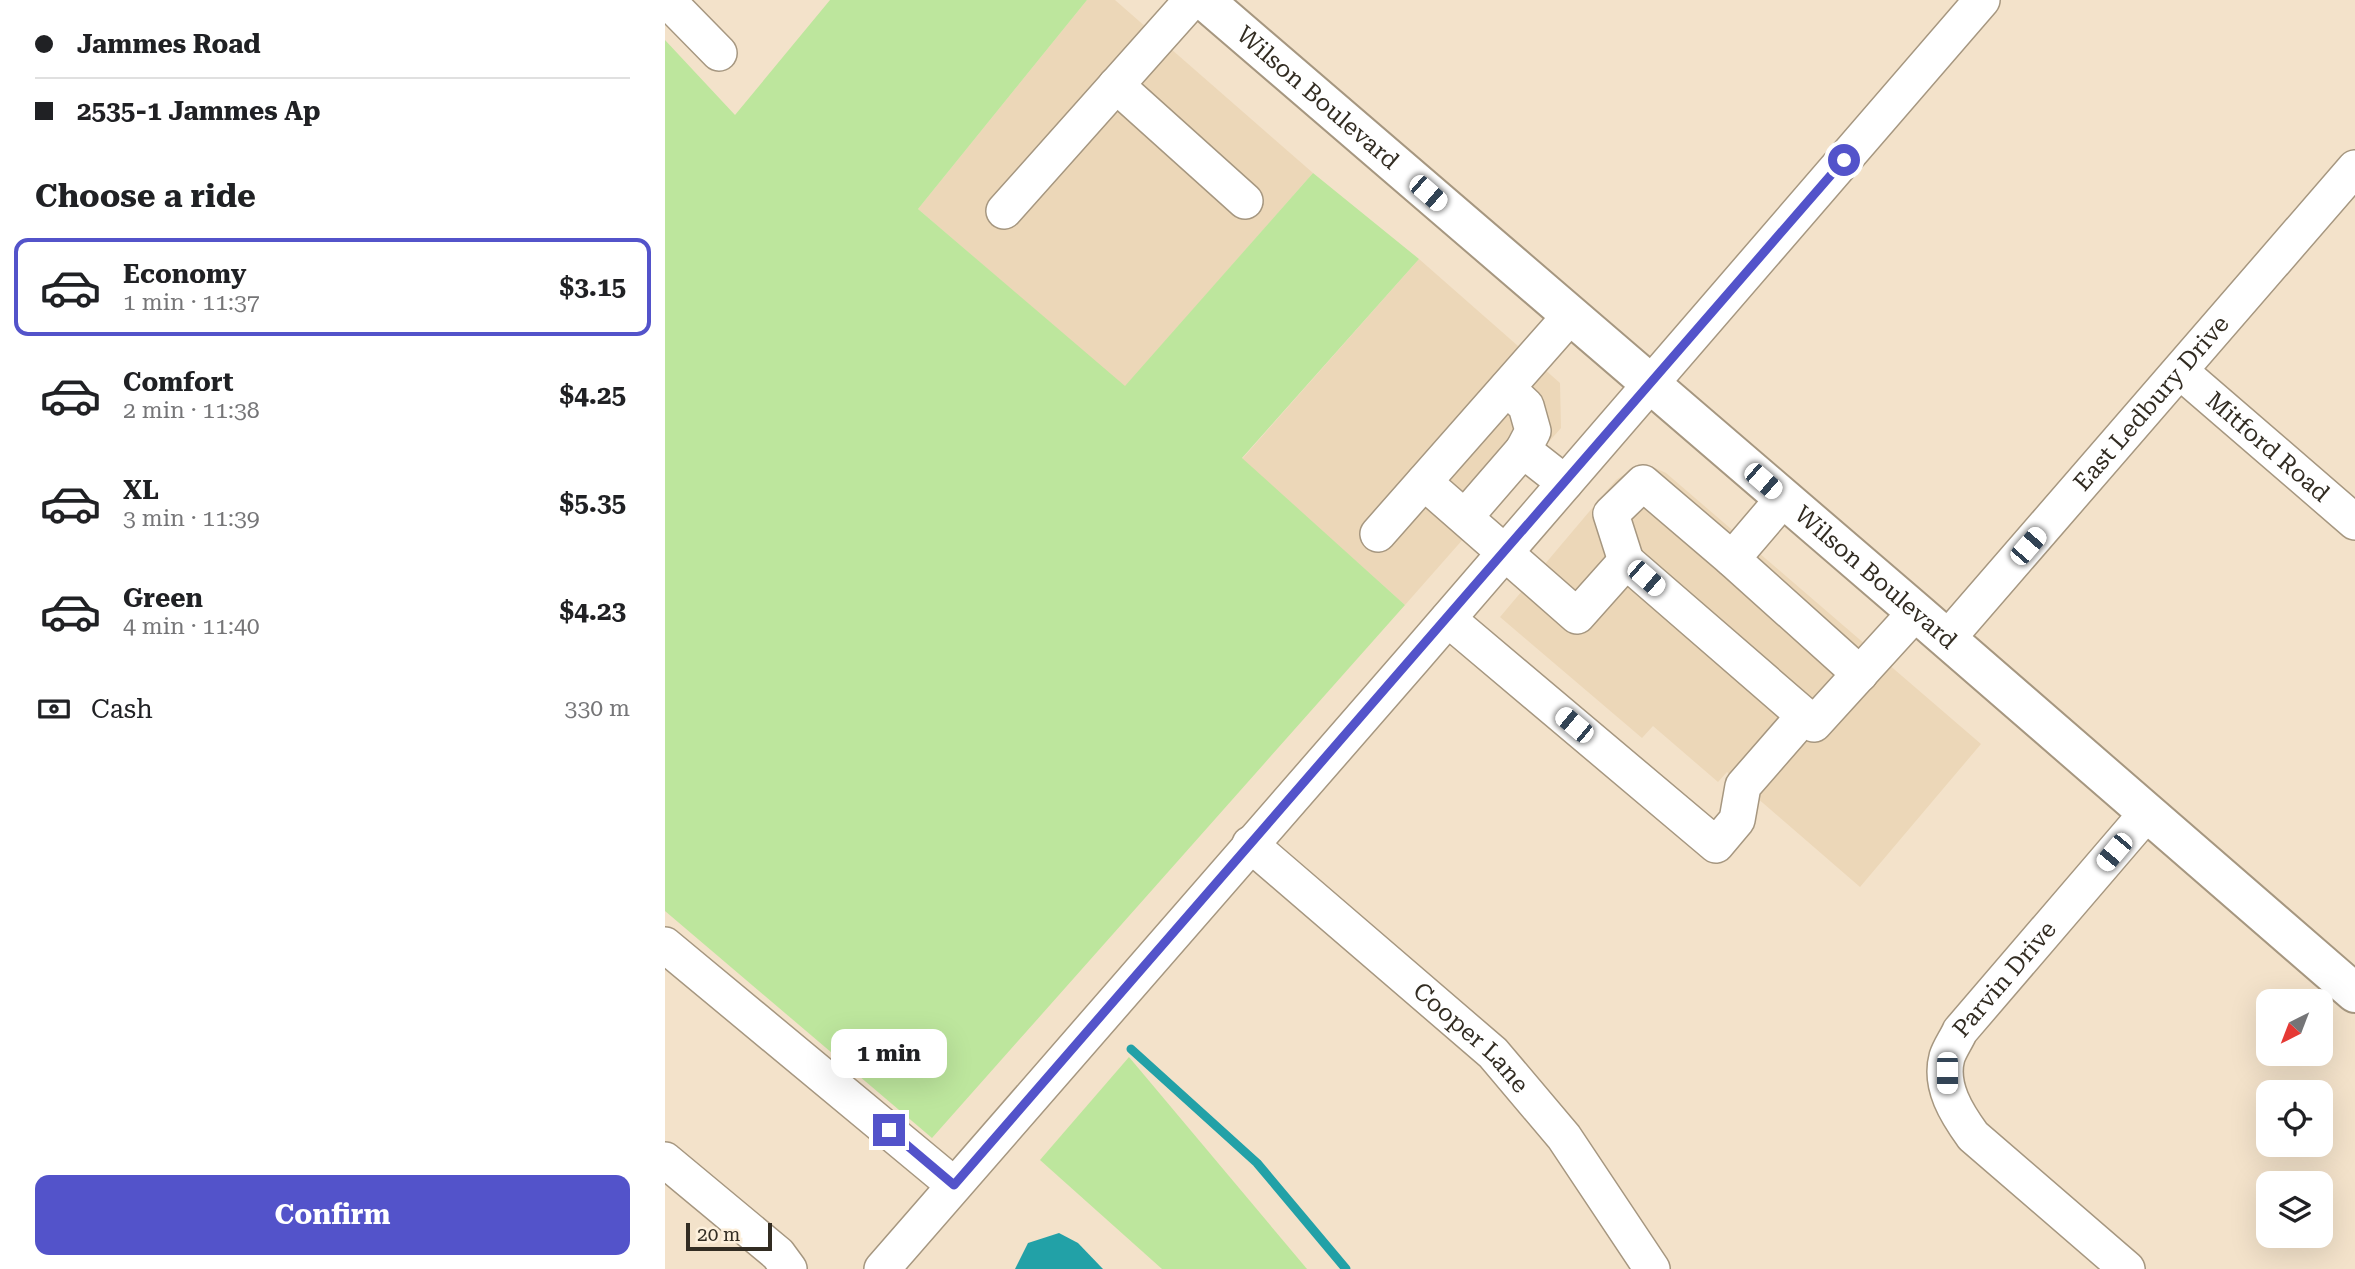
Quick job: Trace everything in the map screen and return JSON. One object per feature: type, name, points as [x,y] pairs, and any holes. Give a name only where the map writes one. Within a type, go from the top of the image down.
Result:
[{"type":"main road","name":"Wilson Boulevard","points":[[1203,0],[1651,383],[2355,993]]},
{"type":"street","points":[[1005,211],[1192,0]]},
{"type":"street","points":[[882,1269],[1982,0]]},
{"type":"street","points":[[677,3],[719,53]]},
{"type":"street","points":[[1116,85],[1245,201]]},
{"type":"street","name":"East Ledbury Drive","points":[[1947,639],[2355,168]]},
{"type":"street","points":[[1378,534],[1571,315]]},
{"type":"street","name":"Mitford Road","points":[[2180,371],[2355,522]]},
{"type":"street","points":[[1465,517],[1523,450],[1533,431],[1526,405],[1507,388]]},
{"type":"street","points":[[1523,450],[1619,505]]},
{"type":"street","points":[[1424,481],[1577,616],[1626,561]]},
{"type":"street","points":[[1860,674],[1643,483],[1611,514],[1626,561],[1814,724],[1860,674],[1916,612]]},
{"type":"street","points":[[1732,559],[1784,498]]},
{"type":"street","points":[[1448,618],[1716,845],[1737,820],[1743,786],[1804,716]]},
{"type":"street","name":"Parvin Drive","points":[[2127,1269],[1973,1136],[1956,1113],[1947,1087],[1947,1059],[1960,1031],[2147,813]]},
{"type":"street","name":"Cooper Lane","points":[[1250,844],[1493,1053],[1564,1136],[1652,1269]]},
{"type":"street","points":[[665,945],[954,1185]]},
{"type":"street","points":[[665,1160],[778,1254],[789,1269]]},
{"type":"shaded area","points":[[1087,0],[1115,0],[1313,173],[1125,387],[918,209]]},
{"type":"shaded area","points":[[1419,259],[1560,383],[1561,428],[1405,605],[1242,459]]},
{"type":"shaded area","points":[[1637,466],[1653,467],[1666,473],[1981,744],[1860,887],[1727,772],[1718,782],[1653,726],[1642,738],[1500,617],[1616,480]]},
{"type":"green space","points":[[830,0],[1087,0],[918,209],[1125,386],[1313,173],[1419,259],[1242,458],[1405,605],[932,1138],[665,911],[665,40],[735,115]]},
{"type":"green space","points":[[1129,1057],[1307,1269],[1162,1269],[1040,1160]]},
{"type":"water","points":[[1059,1233],[1078,1243],[1103,1269],[1015,1269],[1028,1243]]},
{"type":"waterway","points":[[1131,1049],[1257,1163],[1346,1269]]},
{"type":"route","points":[[889,1130],[954,1185],[1844,160]]}]
